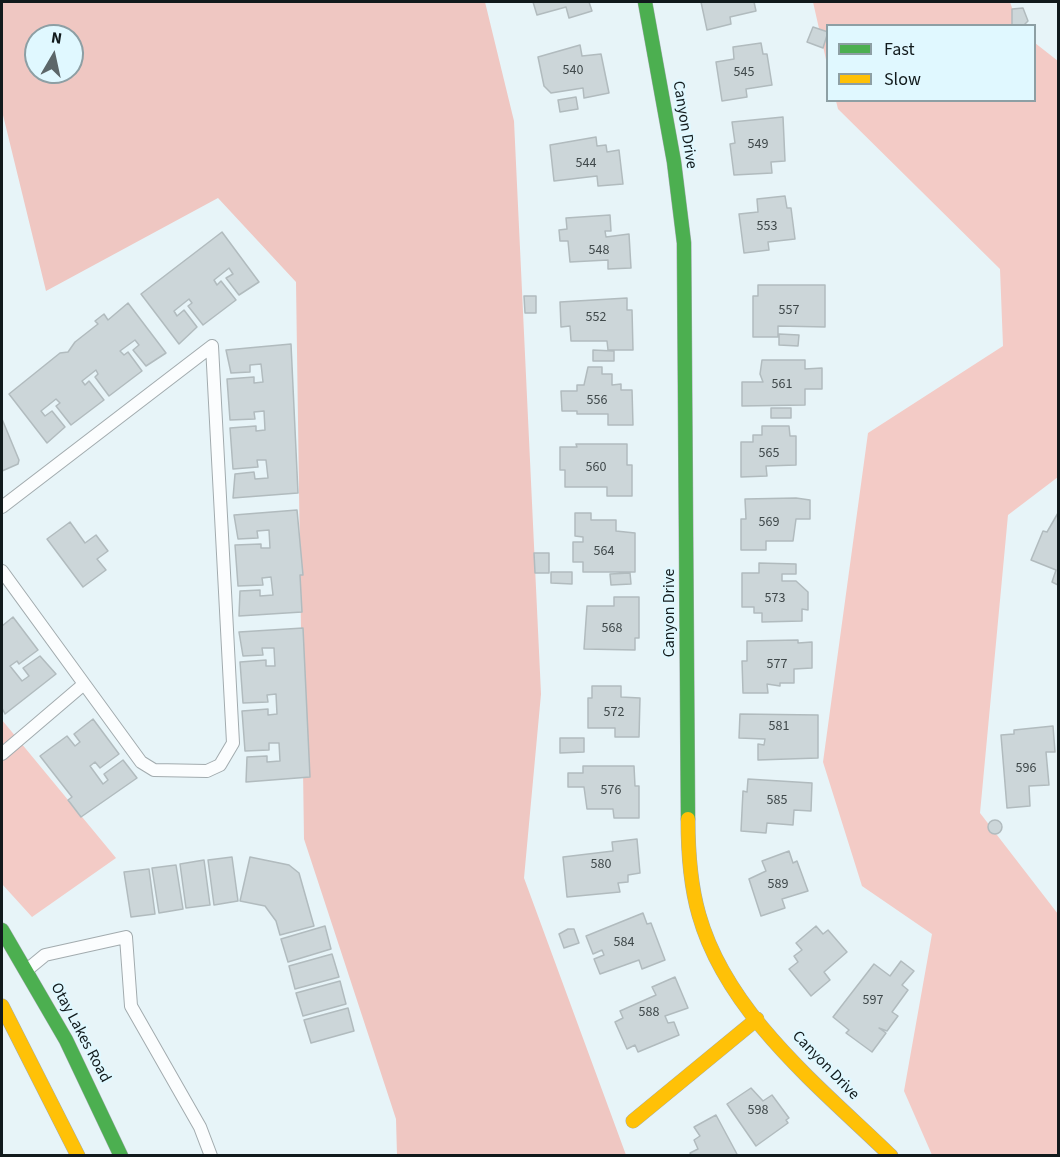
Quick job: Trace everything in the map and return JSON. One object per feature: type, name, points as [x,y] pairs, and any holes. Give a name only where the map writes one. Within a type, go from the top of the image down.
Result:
[{"type":"street","name":"Canyon Drive","points":[[645,2],[672,151],[684,243],[687,844],[699,916],[722,970],[757,1019],[891,1155]]},
{"type":"street","name":"Otay Lakes Road","points":[[2,930],[28,970],[99,1103],[121,1155]]},
{"type":"street","points":[[2,1005],[78,1155]]},
{"type":"street","points":[[633,1120],[757,1019]]},
{"type":"lane","points":[[2,507],[212,346],[233,743],[220,765],[207,771],[154,770],[141,762],[2,571]]},
{"type":"lane","points":[[2,754],[84,684]]},
{"type":"lane","points":[[28,970],[45,955],[126,937],[131,1006],[200,1127],[211,1155]]},
{"type":"shaded area","points":[[2,2],[485,2],[514,121],[541,694],[524,878],[626,1155],[397,1155],[396,1119],[304,839],[296,282],[218,198],[46,291],[2,111]]},
{"type":"shaded area","points":[[813,2],[1010,2],[1018,24],[826,24],[826,60]]},
{"type":"shaded area","points":[[1036,44],[1058,61],[1058,477],[1008,515],[980,813],[1058,914],[1058,1155],[932,1155],[904,1091],[932,934],[862,886],[823,762],[868,433],[1003,346],[1000,269],[838,109],[836,102],[1036,102]]},
{"type":"shaded area","points":[[2,720],[116,858],[32,917],[2,884]]},
{"type":"building","points":[[533,2],[589,2],[592,11],[569,18],[566,7],[537,15]]},
{"type":"building","points":[[701,2],[754,2],[756,11],[730,17],[731,24],[707,30]]},
{"type":"building","points":[[1023,8],[1028,21],[1025,24],[1012,24],[1012,9]]},
{"type":"building","points":[[813,27],[826,31],[823,48],[807,42]]},
{"type":"building","points":[[761,43],[763,54],[767,54],[772,85],[746,89],[747,97],[722,101],[716,62],[734,59],[733,47]]},
{"type":"building","points":[[580,45],[582,56],[601,54],[609,93],[584,98],[583,88],[551,93],[544,86],[538,57]]},
{"type":"building","points":[[576,97],[578,109],[560,112],[558,100]]},
{"type":"building","points":[[783,117],[785,161],[771,162],[772,173],[734,175],[730,144],[735,143],[732,122]]},
{"type":"building","points":[[596,137],[597,146],[606,145],[607,152],[619,150],[623,184],[598,186],[597,176],[554,181],[550,145]]},
{"type":"building","points":[[785,196],[787,208],[791,208],[795,239],[768,242],[769,250],[744,253],[739,214],[758,212],[757,199]]},
{"type":"building","points":[[610,215],[611,231],[605,231],[606,237],[629,234],[631,268],[608,269],[608,260],[570,262],[568,241],[560,241],[559,230],[567,229],[566,218]]},
{"type":"building","points":[[222,232],[259,282],[239,295],[226,278],[233,274],[229,268],[214,280],[217,285],[221,281],[236,300],[203,325],[188,306],[192,303],[189,299],[174,311],[177,316],[184,310],[197,327],[179,344],[141,294]]},
{"type":"building","points":[[758,285],[825,285],[825,327],[778,326],[778,337],[753,337],[753,296],[758,296]]},
{"type":"building","points":[[524,296],[536,296],[536,313],[525,313]]},
{"type":"building","points":[[627,298],[627,310],[632,310],[633,350],[608,350],[607,341],[571,341],[570,326],[561,327],[560,302]]},
{"type":"building","points":[[128,303],[166,353],[146,366],[133,350],[139,345],[135,340],[120,351],[124,355],[128,352],[142,371],[109,396],[95,377],[98,374],[96,370],[82,381],[85,385],[89,381],[104,400],[71,425],[56,406],[60,403],[56,399],[41,411],[45,416],[52,411],[65,427],[47,443],[9,394],[60,353],[68,352],[75,342],[98,324],[95,321],[104,314],[108,320]]},
{"type":"building","points":[[779,334],[799,335],[798,346],[779,345]]},
{"type":"building","points":[[291,344],[298,493],[233,498],[235,474],[254,472],[255,479],[268,478],[266,460],[257,460],[258,467],[233,469],[230,428],[256,426],[256,431],[265,430],[264,411],[254,412],[255,419],[230,420],[227,379],[254,377],[254,383],[263,382],[261,364],[250,365],[250,372],[231,373],[226,350]]},
{"type":"building","points":[[593,350],[614,351],[614,361],[593,361]]},
{"type":"building","points":[[762,360],[805,360],[805,369],[822,368],[822,389],[805,389],[805,405],[742,406],[742,382],[763,382],[760,374]]},
{"type":"building","points":[[588,367],[602,367],[602,374],[612,374],[612,385],[621,384],[621,390],[632,390],[633,425],[608,425],[608,414],[577,414],[577,411],[562,411],[561,391],[577,391],[577,385],[584,385]]},
{"type":"building","points":[[771,408],[791,408],[791,418],[771,418]]},
{"type":"building","points":[[2,419],[19,460],[18,464],[2,471]]},
{"type":"building","points":[[762,426],[789,426],[790,436],[796,436],[796,465],[766,466],[767,476],[741,477],[741,442],[753,442],[753,435],[762,435]]},
{"type":"building","points":[[576,444],[627,444],[627,465],[632,465],[632,496],[607,496],[607,487],[565,487],[565,470],[560,470],[560,447],[577,447]]},
{"type":"building","points":[[745,499],[810,500],[810,519],[796,519],[793,541],[766,541],[766,550],[741,550],[741,519],[746,519]]},
{"type":"building","points":[[297,510],[303,575],[300,575],[302,612],[239,616],[240,591],[260,590],[260,596],[273,595],[271,577],[262,578],[263,585],[238,586],[235,545],[261,544],[261,548],[270,548],[269,530],[257,531],[258,538],[238,539],[234,515]]},
{"type":"building","points":[[575,513],[591,513],[591,520],[616,520],[616,531],[635,533],[635,572],[583,572],[583,562],[573,562],[573,542],[583,542],[583,537],[575,536]]},
{"type":"building","points":[[1058,513],[1058,585],[1052,582],[1056,570],[1031,560],[1043,531],[1047,532]]},
{"type":"building","points":[[70,522],[85,543],[96,535],[108,551],[97,559],[106,570],[83,587],[47,539]]},
{"type":"building","points":[[534,553],[549,553],[549,573],[535,573]]},
{"type":"building","points":[[759,563],[796,564],[796,574],[782,574],[782,581],[796,581],[808,592],[808,610],[802,609],[802,621],[762,622],[762,613],[754,613],[754,607],[742,607],[742,573],[759,573]]},
{"type":"building","points":[[551,572],[572,572],[572,584],[551,583]]},
{"type":"building","points":[[630,573],[631,584],[611,585],[610,574]]},
{"type":"building","points":[[614,597],[639,597],[639,638],[635,638],[635,650],[584,649],[587,606],[614,606]]},
{"type":"building","points":[[13,617],[38,650],[19,664],[17,661],[10,666],[22,681],[29,676],[23,668],[40,656],[56,674],[5,714],[2,708],[2,626]]},
{"type":"building","points":[[303,628],[310,777],[246,782],[247,757],[267,756],[267,762],[280,761],[279,743],[269,743],[269,750],[245,751],[242,711],[268,709],[268,715],[277,714],[276,694],[267,695],[268,702],[243,703],[240,662],[266,660],[266,666],[275,666],[274,648],[262,648],[263,655],[243,656],[239,632]]},
{"type":"building","points":[[798,640],[798,643],[812,642],[812,668],[794,669],[794,683],[780,683],[780,686],[767,684],[768,693],[743,693],[742,661],[747,661],[747,641]]},
{"type":"building","points":[[592,686],[621,686],[621,697],[640,698],[639,737],[615,737],[615,728],[588,728],[588,698],[592,698]]},
{"type":"building","points":[[740,714],[818,715],[818,758],[758,760],[758,744],[764,745],[765,739],[739,738]]},
{"type":"building","points":[[93,719],[119,754],[100,768],[95,762],[90,766],[103,784],[108,780],[104,774],[123,760],[137,778],[81,817],[68,800],[72,797],[40,756],[67,736],[75,746],[80,742],[74,734]]},
{"type":"building","points":[[1053,726],[1055,752],[1046,752],[1049,785],[1029,786],[1030,806],[1007,808],[1001,735],[1014,734],[1014,730]]},
{"type":"building","points":[[560,738],[584,738],[584,752],[560,753]]},
{"type":"building","points":[[583,766],[634,766],[635,786],[639,786],[639,818],[614,818],[613,809],[587,809],[584,787],[568,787],[568,773],[583,773]]},
{"type":"building","points":[[748,779],[812,783],[811,811],[794,810],[793,825],[767,823],[766,833],[741,831],[743,791],[747,792]]},
{"type":"building","points":[[992,820],[998,820],[1002,827],[998,834],[992,834],[988,830],[988,824]]},
{"type":"building","points":[[637,839],[640,873],[628,875],[628,882],[618,883],[620,892],[567,897],[563,857],[613,851],[612,842]]},
{"type":"building","points":[[789,851],[793,863],[797,861],[808,891],[782,899],[785,908],[761,916],[749,879],[766,871],[762,861]]},
{"type":"building","points":[[232,857],[238,901],[214,905],[208,860]]},
{"type":"building","points":[[250,857],[289,865],[299,873],[314,926],[280,935],[276,921],[265,906],[240,901]]},
{"type":"building","points":[[204,860],[210,905],[186,908],[180,864]]},
{"type":"building","points":[[176,865],[183,909],[159,913],[152,868]]},
{"type":"building","points":[[149,869],[155,914],[131,917],[124,872]]},
{"type":"building","points":[[643,913],[647,924],[651,923],[665,960],[642,969],[639,960],[600,974],[594,959],[604,955],[602,950],[593,954],[586,936]]},
{"type":"building","points":[[325,926],[331,949],[288,962],[281,939]]},
{"type":"building","points":[[816,926],[823,934],[828,930],[847,952],[824,972],[830,980],[811,996],[789,969],[798,962],[794,956],[802,950],[796,943]]},
{"type":"building","points":[[568,929],[574,929],[579,943],[564,948],[559,934]]},
{"type":"building","points":[[332,954],[339,977],[295,989],[289,966]]},
{"type":"building","points":[[901,961],[914,971],[902,985],[908,990],[892,1012],[898,1016],[887,1031],[879,1028],[886,1033],[872,1052],[846,1033],[849,1030],[833,1017],[874,964],[890,976]]},
{"type":"building","points":[[675,977],[688,1008],[665,1016],[668,1023],[674,1022],[679,1035],[638,1052],[635,1045],[627,1049],[615,1022],[623,1018],[620,1011],[656,995],[652,987]]},
{"type":"building","points":[[340,981],[346,1004],[303,1016],[296,993]]},
{"type":"building","points":[[348,1008],[354,1031],[311,1043],[304,1020]]},
{"type":"building","points":[[751,1088],[763,1101],[772,1095],[789,1118],[786,1120],[788,1123],[756,1146],[727,1104]]},
{"type":"building","points":[[716,1115],[738,1156],[692,1156],[690,1153],[698,1149],[694,1140],[700,1136],[694,1127]]},
{"type":"traffic: fast","points":[[645,2],[674,162],[684,243],[688,819]]},
{"type":"traffic: fast","points":[[2,930],[66,1040],[121,1156]]},
{"type":"traffic: slow","points":[[688,819],[690,867],[699,915],[712,951],[731,985],[753,1017],[806,1076],[891,1156]]},
{"type":"traffic: slow","points":[[2,1006],[78,1156]]},
{"type":"traffic: slow","points":[[633,1121],[757,1019]]}]
